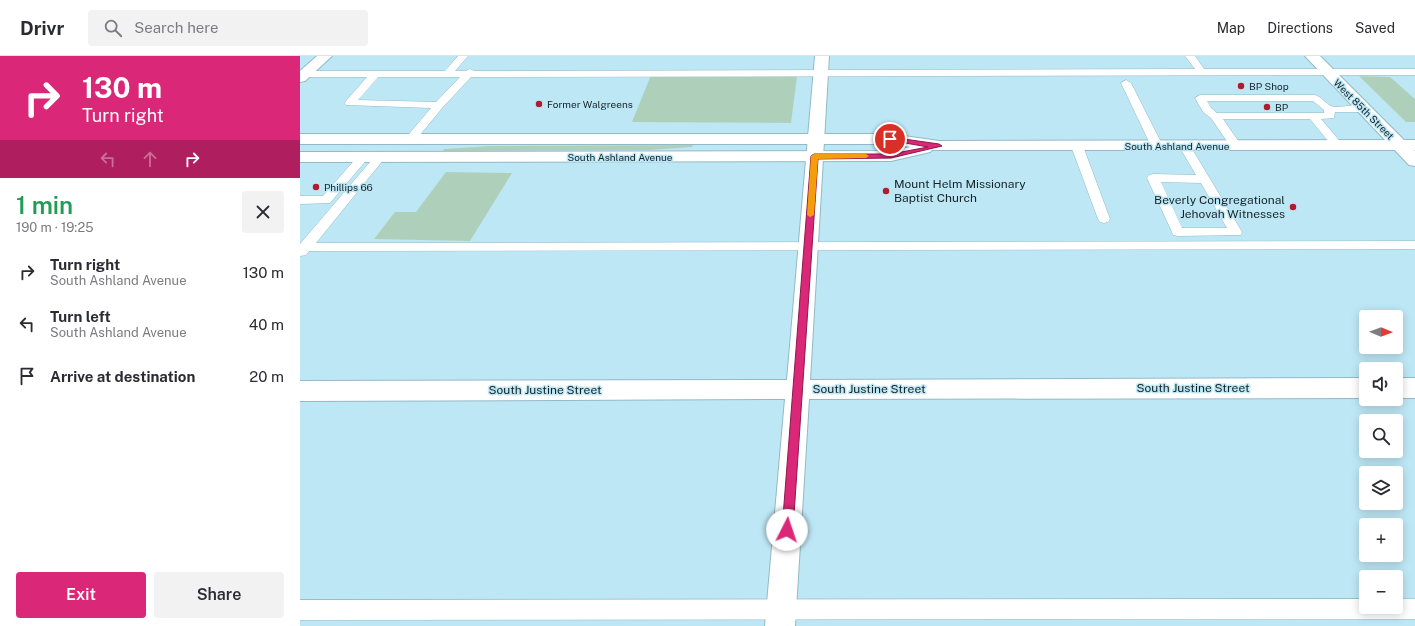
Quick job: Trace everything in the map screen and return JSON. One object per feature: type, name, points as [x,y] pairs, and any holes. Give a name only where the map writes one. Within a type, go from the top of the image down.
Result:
[{"type":"main road","points":[[303,76],[325,56]]},
{"type":"main road","name":"West 85th Street","points":[[1312,56],[1364,109],[1407,145],[1415,161]]},
{"type":"main road","points":[[781,618],[821,64]]},
{"type":"main road","name":"South Ashland Avenue","points":[[300,139],[815,148],[891,156],[939,146],[1407,145]]},
{"type":"main road","name":"South Ashland Avenue","points":[[300,158],[815,148]]},
{"type":"main road","name":"South Justine Street","points":[[300,391],[1359,388]]},
{"type":"main road","points":[[1403,388],[1415,388]]},
{"type":"lane","points":[[449,72],[462,56]]},
{"type":"lane","points":[[1190,56],[1202,72]]},
{"type":"lane","points":[[303,76],[376,73],[821,64],[1202,72],[1415,72]]},
{"type":"lane","points":[[410,140],[439,105],[470,72]]},
{"type":"lane","points":[[376,73],[350,103],[439,105]]},
{"type":"lane","points":[[1126,83],[1157,146]]},
{"type":"lane","points":[[1235,146],[1215,116],[1206,110],[1200,98],[1315,98],[1329,109],[1364,109]]},
{"type":"lane","points":[[1215,116],[1330,116],[1329,109]]},
{"type":"lane","points":[[1313,116],[1337,145]]},
{"type":"lane","points":[[1077,146],[1104,219]]},
{"type":"lane","points":[[1185,146],[1205,179],[1236,232],[1178,232],[1153,178],[1205,179]]},
{"type":"lane","points":[[300,200],[326,200],[372,157]]},
{"type":"lane","points":[[302,250],[372,157]]},
{"type":"lane","points":[[302,250],[808,246],[1415,245]]},
{"type":"lane","points":[[300,610],[781,618],[1415,609]]},
{"type":"green space","points":[[651,75],[797,76],[791,123],[632,122]]},
{"type":"green space","points":[[1359,76],[1390,77],[1415,99],[1415,122],[1406,122]]},
{"type":"green space","points":[[693,145],[692,147],[649,150],[443,151],[444,149],[490,146]]},
{"type":"green space","points":[[446,172],[512,173],[470,241],[374,239],[395,212],[416,212]]},
{"type":"slow traffic","points":[[810,215],[814,156],[866,156]]},
{"type":"place","name":"BP Shop","points":[[1241,86]]},
{"type":"place","name":"Former Walgreens","points":[[539,104]]},
{"type":"place","name":"BP","points":[[1267,107]]},
{"type":"place","name":"Phillips 66","points":[[316,187]]},
{"type":"place","name":"Mount Helm Missionary Baptist Church","points":[[886,191]]},
{"type":"place","name":"Beverly Congregational Jehovah Witnesses","points":[[1293,207]]},
{"type":"route","points":[[787,530],[814,156],[891,156],[939,146],[890,139]]}]
